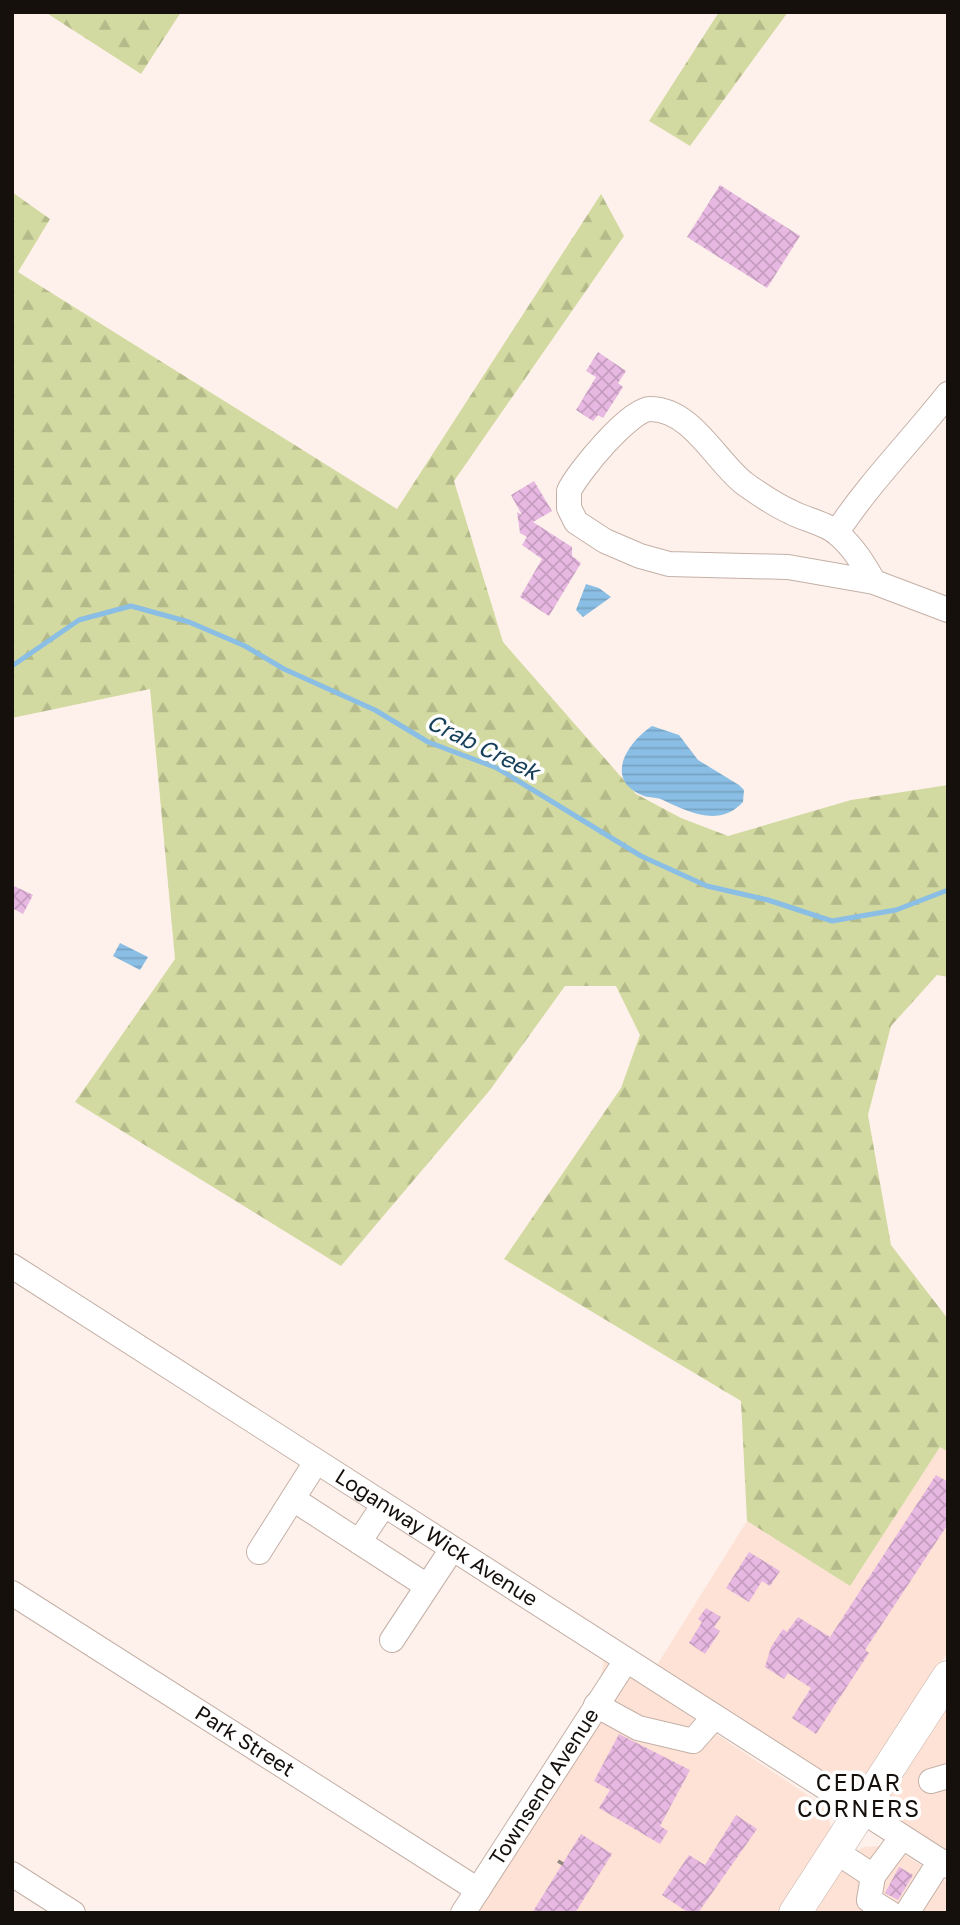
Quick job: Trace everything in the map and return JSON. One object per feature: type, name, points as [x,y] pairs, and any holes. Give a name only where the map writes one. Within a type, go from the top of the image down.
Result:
[{"type":"main road","points":[[795,1913],[948,1677]]},
{"type":"street","points":[[837,532],[861,496],[901,453],[948,394]]},
{"type":"street","points":[[874,582],[859,556],[837,532],[789,512],[744,483],[704,440],[677,418],[657,410],[646,409],[629,419],[569,491],[569,508],[576,522],[605,541],[640,555],[669,564],[788,567],[874,582],[948,610]]},
{"type":"street","name":"Loganway Wick Avenue","points":[[12,1266],[944,1864]]},
{"type":"street","points":[[259,1552],[316,1462]]},
{"type":"street","points":[[292,1499],[427,1586]]},
{"type":"street","points":[[359,1542],[383,1506]]},
{"type":"street","points":[[392,1640],[452,1549]]},
{"type":"street","name":"Park Street","points":[[12,1593],[478,1890]]},
{"type":"street","name":"Townsend Avenue","points":[[463,1913],[625,1661]]},
{"type":"street","points":[[596,1705],[638,1728],[693,1741],[714,1717]]},
{"type":"street","points":[[890,1913],[869,1900],[873,1877],[902,1837]]},
{"type":"street","points":[[835,1851],[873,1877]]},
{"type":"street","points":[[907,1913],[944,1864]]},
{"type":"street","points":[[12,1874],[73,1913]]},
{"type":"shaded area","points":[[940,1447],[948,1452],[948,1652],[864,1782],[853,1789],[842,1786],[657,1665],[747,1521],[850,1586]]},
{"type":"shaded area","points":[[604,1659],[818,1802],[827,1813],[832,1830],[781,1913],[453,1913],[601,1677]]},
{"type":"shaded area","points":[[948,1696],[948,1852],[875,1806]]},
{"type":"shaded area","points":[[880,1846],[902,1853],[948,1883],[948,1913],[811,1913],[857,1851],[864,1847]]},
{"type":"green space","points":[[45,12],[181,12],[141,74]]},
{"type":"green space","points":[[719,12],[788,12],[690,146],[649,121]]},
{"type":"green space","points":[[12,192],[50,219],[18,272],[397,509],[601,194],[624,236],[454,481],[503,642],[636,794],[681,818],[728,836],[851,800],[948,785],[948,977],[937,975],[891,1026],[868,1115],[891,1245],[948,1319],[948,1452],[940,1447],[850,1586],[747,1521],[741,1401],[504,1259],[621,1088],[640,1035],[616,986],[565,986],[490,1090],[341,1266],[75,1102],[175,959],[150,689],[12,718]]},
{"type":"water","points":[[586,584],[599,588],[611,597],[583,617],[576,610]]},
{"type":"water","points":[[652,726],[679,735],[698,760],[739,785],[744,790],[743,802],[725,814],[705,815],[644,796],[631,789],[624,781],[623,761],[635,741]]},
{"type":"water","points":[[120,943],[148,957],[140,970],[113,956]]},
{"type":"building","points":[[720,185],[800,236],[767,288],[687,237]]},
{"type":"building","points":[[598,352],[626,371],[618,383],[623,387],[603,418],[598,415],[593,421],[576,410],[596,377],[586,371]]},
{"type":"building","points":[[534,481],[552,511],[533,522],[572,547],[572,556],[581,563],[549,616],[520,597],[542,559],[522,545],[527,537],[520,533],[517,512],[522,515],[511,495]]},
{"type":"building","points":[[12,885],[33,895],[23,914],[12,908]]},
{"type":"building","points":[[936,1475],[948,1482],[948,1524],[865,1650],[869,1653],[816,1734],[792,1718],[811,1688],[788,1673],[784,1679],[765,1667],[771,1647],[783,1629],[787,1632],[798,1617],[830,1637]]},
{"type":"building","points":[[749,1552],[780,1571],[770,1586],[762,1581],[749,1602],[726,1588]]},
{"type":"building","points":[[706,1608],[721,1617],[714,1627],[720,1631],[705,1654],[689,1643],[702,1622],[698,1619]]},
{"type":"building","points":[[619,1734],[690,1770],[660,1826],[668,1831],[660,1844],[599,1808],[610,1790],[594,1781]]},
{"type":"building","points":[[736,1815],[757,1829],[698,1913],[689,1913],[662,1895],[689,1855],[705,1865]]},
{"type":"building","points":[[581,1834],[612,1854],[575,1913],[532,1913]]},
{"type":"building","points":[[899,1867],[913,1875],[898,1900],[885,1893]]},
{"type":"waterway","name":"Crab Creek","points":[[12,666],[79,620],[131,606],[189,622],[245,646],[284,669],[375,710],[428,742],[497,768],[641,856],[707,886],[768,900],[832,921],[896,910],[948,890]]},
{"type":"district","name":"CEDAR CORNERS","points":[[859,1796]]}]
